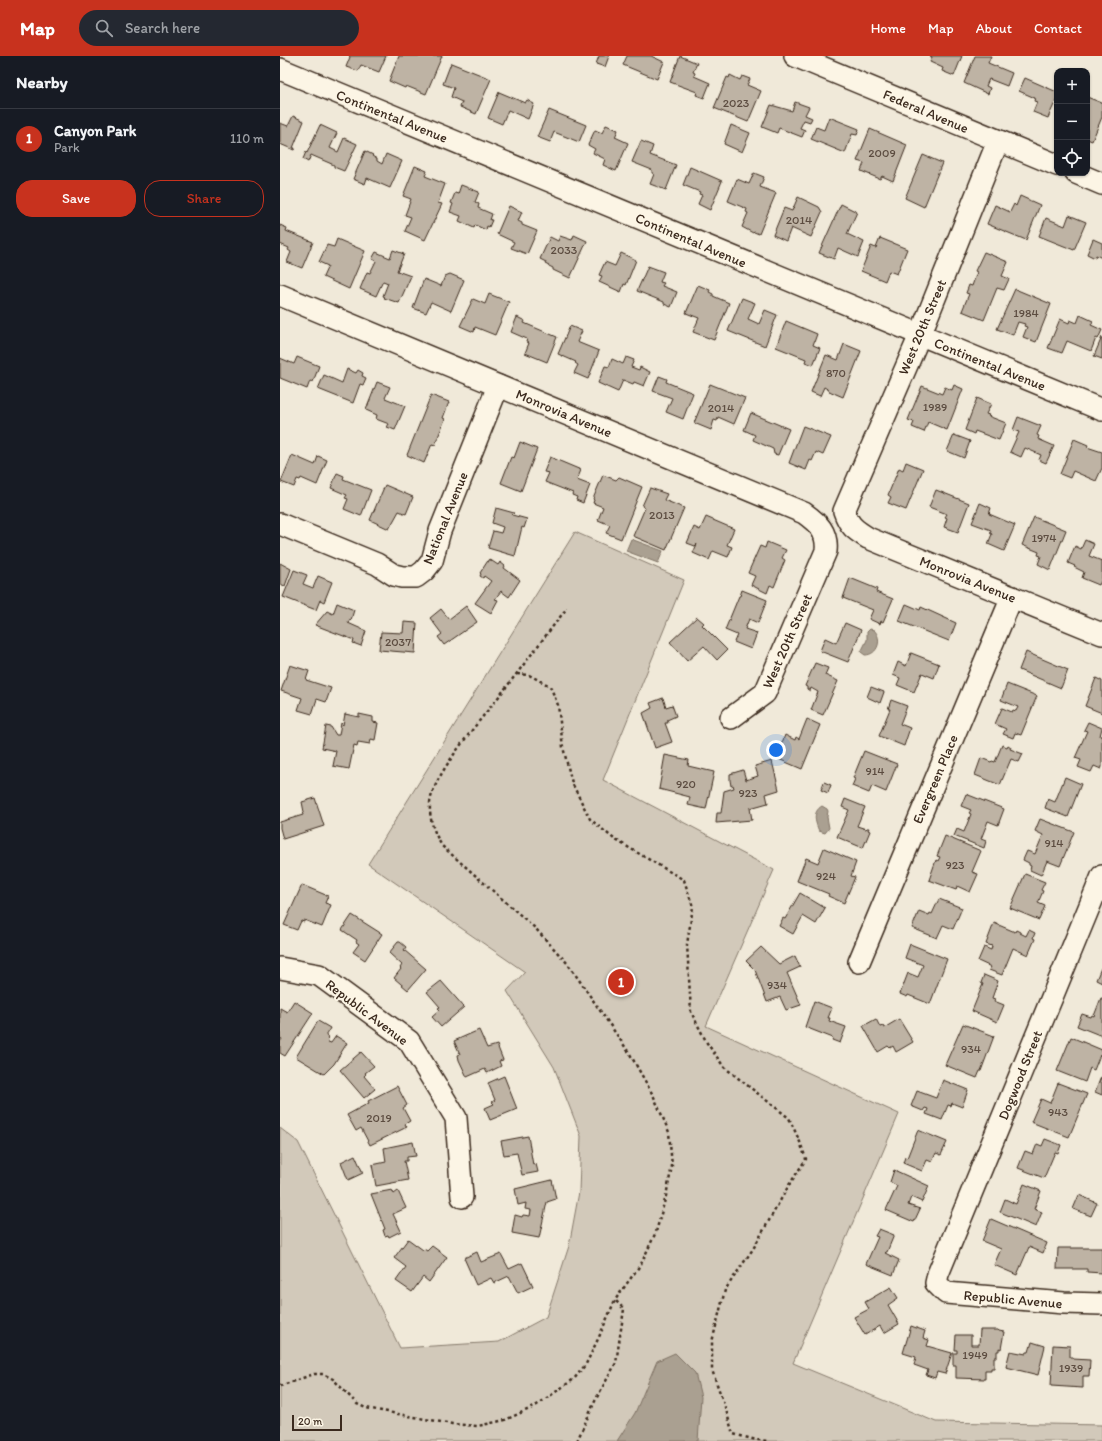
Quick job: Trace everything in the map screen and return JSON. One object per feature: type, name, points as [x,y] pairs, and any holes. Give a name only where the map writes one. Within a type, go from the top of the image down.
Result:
[{"type":"street","name":"Federal Avenue","points":[[795,56],[1054,164]]},
{"type":"street","name":"Continental Avenue","points":[[280,69],[1102,410]]},
{"type":"street","name":"West 20th Street","points":[[844,511],[920,335],[998,141]]},
{"type":"street","points":[[1083,176],[1102,184]]},
{"type":"street","name":"Monrovia Avenue","points":[[280,295],[804,513],[815,521],[822,529],[827,542],[826,551]]},
{"type":"street","name":"National Avenue","points":[[280,524],[377,564],[394,575],[402,577],[416,577],[424,571],[432,561],[440,532],[498,386]]},
{"type":"street","name":"Monrovia Avenue","points":[[844,511],[848,522],[857,531],[868,538],[1102,634]]},
{"type":"street","name":"West 20th Street","points":[[731,718],[764,693],[826,551]]},
{"type":"street","name":"Evergreen Place","points":[[859,962],[1012,597]]},
{"type":"street","name":"Dogwood Street","points":[[938,1274],[1102,876]]},
{"type":"street","name":"Republic Avenue","points":[[280,968],[319,975],[409,1041],[456,1118],[462,1197]]},
{"type":"street","name":"Republic Avenue","points":[[938,1274],[936,1283],[946,1292],[1064,1303],[1102,1304]]},
{"type":"path","points":[[280,1386],[314,1374],[323,1374],[333,1379],[356,1404],[366,1408],[452,1424],[478,1426],[505,1420],[534,1407],[574,1379],[589,1357],[599,1338],[614,1300],[641,1264],[656,1232],[666,1196],[672,1166],[668,1132],[654,1097],[630,1054],[568,964],[535,928],[442,846],[434,833],[431,817],[430,803],[434,790],[451,759],[567,608]]},
{"type":"path","points":[[516,674],[529,675],[550,686],[558,704],[563,747],[572,782],[590,819],[614,839],[684,880],[693,908],[687,944],[691,1012],[707,1043],[724,1067],[789,1118],[806,1159],[789,1185],[753,1249],[725,1290],[712,1342],[712,1370],[726,1410],[732,1434],[756,1440],[768,1441]]},
{"type":"path","points":[[577,1441],[596,1399],[616,1363],[624,1309],[614,1300]]},
{"type":"shaded area","points":[[575,532],[684,580],[603,780],[774,870],[706,1026],[899,1114],[793,1363],[936,1422],[1102,1425],[1102,1441],[280,1441],[280,1128],[298,1142],[400,1348],[499,1342],[546,1317],[569,1246],[579,1192],[581,1136],[554,1067],[507,991],[525,972],[368,864]]},
{"type":"shaded area","points":[[631,539],[663,551],[658,563],[626,551]]},
{"type":"shaded area","points":[[870,629],[874,630],[877,634],[879,642],[878,646],[873,652],[865,655],[861,652],[867,640],[867,632]]},
{"type":"shaded area","points":[[822,806],[828,811],[827,817],[829,828],[825,833],[819,831],[815,817],[817,811]]},
{"type":"shaded area","points":[[675,1353],[695,1373],[701,1397],[698,1441],[617,1441],[635,1413],[657,1361]]},
{"type":"building","points":[[349,56],[386,56],[379,72],[361,65],[358,71],[346,67],[350,57]]},
{"type":"building","points":[[399,56],[442,56],[426,94],[406,86],[405,88],[389,81]]},
{"type":"building","points":[[599,56],[609,56],[605,67],[596,64]]},
{"type":"building","points":[[627,56],[651,56],[664,62],[657,79],[623,65]]},
{"type":"building","points":[[680,56],[697,63],[693,72],[695,73],[694,76],[710,83],[704,98],[696,95],[697,92],[670,82]]},
{"type":"building","points":[[930,56],[962,56],[954,76],[942,71],[943,68],[930,62],[932,57]]},
{"type":"building","points":[[975,56],[991,56],[988,63],[1012,73],[1007,86],[989,79],[986,86],[990,88],[988,94],[964,83]]},
{"type":"building","points":[[451,63],[491,79],[476,114],[460,107],[462,102],[451,97],[454,88],[443,84]]},
{"type":"building","points":[[730,75],[740,80],[742,76],[750,79],[747,85],[761,91],[748,122],[714,108],[727,77],[729,78]]},
{"type":"building","points":[[1025,78],[1054,91],[1054,105],[1048,118],[1033,112],[1037,102],[1034,101],[1035,98],[1019,91]]},
{"type":"building","points":[[499,92],[525,103],[527,100],[534,104],[528,119],[508,110],[502,124],[488,118]]},
{"type":"building","points":[[1090,98],[1102,103],[1102,117],[1092,141],[1090,140]]},
{"type":"building","points":[[795,102],[809,107],[805,115],[812,118],[810,122],[804,120],[800,128],[805,130],[802,137],[779,128],[777,133],[762,127],[771,105],[792,111]]},
{"type":"building","points":[[549,110],[586,125],[579,142],[554,132],[550,142],[537,137]]},
{"type":"building","points":[[293,116],[304,121],[293,148],[295,148],[294,150],[280,144],[280,123],[288,126]]},
{"type":"building","points":[[829,117],[859,129],[857,135],[852,134],[845,153],[811,139],[816,127],[824,130]]},
{"type":"building","points":[[320,125],[337,133],[330,148],[338,152],[344,138],[357,144],[344,171],[311,155],[308,162],[303,159]]},
{"type":"building","points":[[606,125],[618,130],[615,137],[628,143],[616,171],[603,165],[605,159],[593,153],[595,149],[588,145],[595,130],[602,133]]},
{"type":"building","points":[[731,125],[750,133],[742,152],[724,144]]},
{"type":"building","points":[[870,129],[907,145],[893,181],[882,176],[880,179],[861,171],[864,163],[857,161]]},
{"type":"building","points":[[641,141],[653,146],[650,155],[676,165],[666,190],[650,184],[654,174],[652,173],[652,170],[632,162]]},
{"type":"building","points":[[365,151],[373,155],[372,156],[382,164],[386,154],[402,161],[390,188],[367,178],[365,184],[353,179]]},
{"type":"building","points":[[923,155],[942,163],[924,207],[905,198]]},
{"type":"building","points":[[415,166],[427,171],[425,176],[445,184],[438,203],[442,204],[425,240],[405,231],[411,217],[405,215],[411,199],[403,196]]},
{"type":"building","points":[[690,167],[722,181],[710,210],[698,204],[702,195],[699,194],[700,192],[683,185]]},
{"type":"building","points":[[754,173],[764,177],[760,187],[776,193],[759,234],[753,233],[742,227],[748,213],[746,212],[747,209],[728,201],[737,179],[749,184]]},
{"type":"building","points":[[461,185],[479,192],[475,202],[479,204],[478,208],[492,214],[490,220],[492,220],[489,227],[487,226],[486,230],[475,225],[474,228],[459,221],[461,216],[450,212],[453,204],[451,203],[455,193],[458,194]]},
{"type":"building","points":[[1020,196],[1040,205],[1026,240],[987,224],[995,205],[1010,212],[1014,204],[1016,206]]},
{"type":"building","points":[[798,197],[819,207],[822,212],[811,237],[791,228],[786,241],[773,235],[784,208],[792,211]]},
{"type":"building","points":[[841,204],[857,212],[847,234],[864,242],[858,257],[838,248],[834,259],[819,253]]},
{"type":"building","points":[[509,206],[522,212],[518,221],[522,223],[522,225],[537,231],[527,254],[511,248],[514,242],[497,234]]},
{"type":"building","points":[[1069,215],[1086,222],[1074,250],[1039,236],[1046,218],[1065,226]]},
{"type":"building","points":[[280,225],[287,228],[286,231],[313,242],[302,268],[287,262],[291,252],[288,250],[289,248],[280,244]]},
{"type":"building","points":[[574,235],[587,241],[570,278],[553,270],[553,268],[545,264],[546,262],[540,259],[550,237],[558,241],[560,236],[572,240]]},
{"type":"building","points":[[880,238],[907,249],[897,274],[889,271],[885,281],[861,271],[871,246],[876,248]]},
{"type":"building","points":[[337,239],[365,251],[349,289],[323,277],[328,266],[319,262],[327,245],[334,247]]},
{"type":"building","points":[[1093,239],[1102,243],[1102,258],[1096,255],[1095,258],[1087,254]]},
{"type":"building","points":[[393,250],[404,254],[397,271],[411,276],[399,303],[384,298],[385,297],[383,296],[388,283],[383,281],[376,296],[360,289],[367,272],[370,273],[376,261],[372,259],[376,252],[390,258]]},
{"type":"building","points":[[984,252],[1008,262],[1002,276],[1009,279],[1004,290],[997,288],[984,320],[962,311],[969,294],[966,293],[969,285],[972,286],[977,272],[975,271]]},
{"type":"building","points":[[621,253],[636,260],[626,285],[624,284],[621,292],[599,282],[602,276],[599,275],[605,262],[615,266]]},
{"type":"building","points":[[648,266],[664,272],[660,282],[664,283],[662,286],[677,292],[671,307],[664,304],[664,302],[637,291]]},
{"type":"building","points":[[450,274],[464,280],[451,311],[431,302],[426,313],[413,308],[424,279],[441,286],[445,276]]},
{"type":"building","points":[[698,285],[710,290],[709,292],[713,294],[713,296],[729,303],[714,340],[693,332],[699,318],[686,313]]},
{"type":"building","points":[[1015,289],[1051,304],[1036,342],[1023,337],[1027,327],[1024,326],[1025,324],[1018,322],[1013,335],[997,329]]},
{"type":"building","points":[[489,294],[509,302],[495,335],[475,327],[474,332],[460,326],[473,299],[485,304]]},
{"type":"building","points":[[742,298],[755,303],[748,319],[759,324],[765,310],[777,315],[765,346],[728,331]]},
{"type":"building","points":[[1080,315],[1093,321],[1091,325],[1102,330],[1098,339],[1096,338],[1091,351],[1067,341],[1062,353],[1048,348],[1060,319],[1069,323],[1070,320],[1077,323]]},
{"type":"building","points":[[517,317],[525,321],[524,323],[557,337],[547,362],[525,353],[529,343],[526,342],[527,339],[511,332]]},
{"type":"building","points":[[786,321],[817,334],[813,345],[820,348],[813,365],[805,362],[806,359],[776,347]]},
{"type":"building","points":[[570,326],[582,331],[577,342],[599,351],[588,379],[574,373],[578,365],[575,363],[576,362],[558,354]]},
{"type":"building","points":[[1102,337],[1102,359],[1094,356]]},
{"type":"building","points":[[844,344],[861,351],[843,397],[829,391],[824,387],[820,396],[811,392],[826,355],[838,360]]},
{"type":"building","points":[[297,357],[319,366],[313,382],[310,381],[307,389],[280,378],[280,358],[294,364]]},
{"type":"building","points":[[626,357],[634,360],[631,367],[639,370],[640,367],[650,372],[644,386],[623,380],[618,392],[598,383],[605,366],[609,367],[612,359],[623,364]]},
{"type":"building","points":[[347,369],[356,373],[358,370],[363,373],[362,376],[366,378],[363,385],[360,384],[353,403],[318,389],[324,375],[342,383]]},
{"type":"building","points":[[659,376],[667,379],[666,382],[693,393],[683,419],[666,412],[672,398],[653,391]]},
{"type":"building","points":[[377,382],[390,387],[385,398],[405,406],[395,430],[387,427],[389,424],[376,419],[377,415],[366,410]]},
{"type":"building","points":[[710,384],[745,398],[734,424],[718,417],[717,421],[714,420],[711,430],[694,423]]},
{"type":"building","points":[[954,385],[963,389],[947,430],[928,422],[924,432],[912,427],[914,422],[908,420],[922,386],[942,394],[945,387],[952,390]]},
{"type":"building","points":[[431,395],[449,402],[443,418],[445,419],[435,445],[432,444],[424,463],[407,455]]},
{"type":"building","points":[[977,398],[991,404],[986,414],[989,415],[988,416],[1006,423],[999,440],[975,431],[974,434],[965,430]]},
{"type":"building","points":[[751,413],[789,429],[778,455],[774,454],[773,449],[753,440],[755,435],[744,430]]},
{"type":"building","points":[[1018,417],[1041,426],[1037,435],[1039,436],[1038,439],[1054,446],[1046,463],[1039,460],[1041,455],[1025,448],[1021,457],[1010,452],[1019,432],[1013,430]]},
{"type":"building","points":[[803,426],[831,437],[823,455],[816,452],[812,461],[810,460],[806,470],[789,463]]},
{"type":"building","points":[[954,435],[970,441],[964,458],[947,451]]},
{"type":"building","points":[[1074,439],[1088,445],[1087,447],[1102,452],[1102,468],[1096,481],[1073,471],[1070,478],[1060,474]]},
{"type":"building","points":[[520,442],[537,449],[521,491],[501,483],[511,457],[514,458]]},
{"type":"building","points":[[292,455],[315,465],[318,456],[327,460],[317,485],[301,478],[300,480],[297,479],[294,487],[281,482]]},
{"type":"building","points":[[550,457],[581,470],[577,480],[590,485],[583,503],[576,500],[577,497],[572,495],[573,493],[545,482],[549,473],[544,472]]},
{"type":"building","points":[[906,462],[923,469],[906,510],[888,503],[891,497],[888,495],[899,468],[903,470]]},
{"type":"building","points":[[337,473],[344,476],[343,479],[371,490],[361,516],[344,509],[348,499],[345,498],[347,495],[331,488]]},
{"type":"building","points":[[603,475],[616,480],[619,477],[642,487],[621,539],[606,533],[610,525],[598,520],[603,507],[593,503],[593,499]]},
{"type":"building","points":[[385,485],[413,497],[406,514],[399,511],[389,529],[370,520]]},
{"type":"building","points":[[650,488],[667,494],[664,500],[684,508],[666,550],[633,536],[645,508],[642,506]]},
{"type":"building","points":[[936,490],[969,503],[958,532],[944,527],[947,518],[945,517],[947,514],[929,507]]},
{"type":"building","points":[[980,503],[991,508],[989,514],[1015,525],[1004,551],[988,544],[992,534],[990,533],[991,530],[972,523]]},
{"type":"building","points":[[496,508],[514,513],[512,515],[527,519],[524,528],[522,527],[515,556],[488,548],[493,531],[501,533],[503,527],[492,523]]},
{"type":"building","points":[[706,517],[734,529],[727,545],[732,547],[728,557],[713,551],[709,560],[693,553],[697,544],[695,546],[687,543],[694,527],[700,530]]},
{"type":"building","points":[[1034,517],[1066,530],[1050,570],[1038,564],[1041,556],[1038,555],[1039,552],[1022,545]]},
{"type":"building","points":[[1085,540],[1094,544],[1089,556],[1102,561],[1102,579],[1099,585],[1082,578],[1084,572],[1068,563],[1075,546],[1081,549]]},
{"type":"building","points":[[767,542],[786,550],[782,558],[785,560],[774,587],[770,585],[767,593],[751,585],[755,576],[748,573],[760,546],[765,548]]},
{"type":"building","points":[[489,559],[498,565],[500,562],[505,566],[504,568],[520,580],[509,597],[501,591],[495,599],[498,600],[491,613],[475,603],[491,581],[484,576],[483,578],[480,576],[480,573]]},
{"type":"building","points":[[280,563],[291,569],[285,586],[280,584]]},
{"type":"building","points":[[294,570],[307,575],[303,584],[313,588],[318,576],[332,582],[324,602],[320,600],[316,610],[283,597]]},
{"type":"building","points":[[850,578],[877,589],[876,592],[893,599],[883,622],[881,621],[880,624],[869,619],[873,610],[843,598]]},
{"type":"building","points":[[742,590],[767,600],[758,623],[749,619],[745,629],[757,633],[751,649],[734,642],[737,635],[725,630]]},
{"type":"building","points":[[337,603],[354,610],[351,620],[350,619],[348,623],[366,631],[361,646],[353,643],[354,640],[315,625],[327,611],[333,614]]},
{"type":"building","points":[[906,604],[920,610],[921,607],[956,623],[949,641],[899,621]]},
{"type":"building","points":[[466,606],[477,622],[444,645],[438,637],[442,634],[430,618],[441,609],[449,619]]},
{"type":"building","points":[[697,617],[704,623],[702,625],[727,650],[717,660],[704,646],[687,661],[670,642]]},
{"type":"building","points":[[404,622],[417,623],[415,653],[379,650],[381,632],[403,633]]},
{"type":"building","points":[[845,623],[861,630],[848,662],[820,651],[825,638],[836,643]]},
{"type":"building","points":[[1026,652],[1068,670],[1061,688],[1019,670]]},
{"type":"building","points":[[911,653],[939,664],[934,678],[922,673],[914,692],[897,685],[900,678],[893,675],[898,662],[906,666]]},
{"type":"building","points":[[815,663],[828,668],[825,675],[838,681],[823,715],[811,710],[818,692],[811,688],[810,691],[805,686]]},
{"type":"building","points":[[290,665],[309,671],[306,680],[331,688],[326,702],[317,699],[312,714],[298,710],[302,698],[281,691]]},
{"type":"building","points":[[1096,678],[1102,681],[1102,713],[1085,706]]},
{"type":"building","points":[[1007,684],[1037,696],[1021,735],[1015,733],[1013,738],[1003,734],[1006,729],[995,724],[1002,708],[1012,712],[1013,710],[1016,711],[1018,707],[1001,700]]},
{"type":"building","points":[[871,687],[884,692],[880,703],[867,697]]},
{"type":"building","points":[[663,698],[666,707],[672,705],[676,716],[667,720],[668,723],[665,723],[672,742],[655,748],[643,713],[652,708],[650,703]]},
{"type":"building","points":[[891,700],[907,706],[900,724],[910,728],[904,746],[879,736],[890,709],[888,709]]},
{"type":"building","points":[[345,714],[359,717],[359,714],[373,717],[373,722],[378,723],[375,740],[371,739],[370,744],[358,742],[357,746],[354,745],[349,769],[333,766],[336,751],[322,748],[326,726],[331,727],[336,735],[339,735],[341,723],[343,725]]},
{"type":"building","points":[[807,719],[820,725],[802,769],[776,758],[785,735],[795,740],[796,737],[799,739]]},
{"type":"building","points":[[1088,722],[1102,728],[1100,736],[1102,737],[1102,767],[1101,769],[1094,766],[1091,772],[1078,767],[1081,760],[1075,758],[1087,731],[1084,730]]},
{"type":"building","points":[[1002,745],[1007,747],[1008,745],[1011,747],[1010,749],[1023,754],[1019,762],[1011,759],[1000,785],[975,775],[981,758],[995,762]]},
{"type":"building","points":[[864,751],[897,764],[886,792],[872,786],[869,793],[852,786],[855,779],[853,778]]},
{"type":"building","points":[[665,755],[689,760],[688,766],[714,772],[706,809],[688,805],[690,797],[659,789]]},
{"type":"building","points":[[772,761],[779,790],[766,794],[768,803],[750,808],[752,820],[716,823],[717,813],[721,813],[724,791],[734,788],[733,785],[731,786],[730,774],[743,770],[746,780],[758,776],[755,766]]},
{"type":"building","points":[[1065,777],[1081,784],[1068,817],[1045,808],[1048,799],[1055,802]]},
{"type":"building","points":[[824,782],[831,785],[828,793],[821,790]]},
{"type":"building","points":[[966,794],[1004,809],[998,825],[988,821],[981,839],[986,841],[984,848],[954,836],[957,829],[964,832],[971,814],[969,813],[971,810],[961,806]]},
{"type":"building","points":[[315,798],[324,826],[283,839],[280,822],[303,815],[302,812],[304,812],[302,802]]},
{"type":"building","points":[[845,799],[865,807],[857,826],[866,829],[869,828],[868,830],[870,831],[863,848],[837,837],[849,810],[842,807]]},
{"type":"building","points":[[1040,819],[1074,832],[1060,866],[1047,861],[1041,875],[1030,870],[1031,866],[1029,863],[1023,860],[1027,851],[1035,854],[1043,835],[1035,831]]},
{"type":"building","points":[[945,836],[981,851],[972,872],[978,874],[970,892],[957,886],[956,890],[929,880],[936,860],[938,861],[940,857],[937,856]]},
{"type":"building","points":[[824,848],[856,862],[851,876],[855,877],[844,903],[828,896],[829,894],[797,881],[806,858],[818,863]]},
{"type":"building","points":[[1025,874],[1045,882],[1041,890],[1043,891],[1038,903],[1045,906],[1039,920],[1010,908]]},
{"type":"building","points":[[302,885],[328,896],[325,903],[331,905],[322,927],[304,920],[304,922],[301,921],[297,930],[284,925]]},
{"type":"building","points":[[800,893],[825,908],[816,924],[803,916],[793,934],[779,926],[783,918],[785,919]]},
{"type":"building","points":[[939,899],[962,908],[953,929],[943,925],[937,938],[912,928],[919,911],[929,915],[930,913],[932,914]]},
{"type":"building","points":[[352,915],[382,934],[365,960],[353,952],[359,944],[356,942],[357,940],[342,930]]},
{"type":"building","points":[[994,923],[1015,932],[1016,930],[1026,936],[1029,930],[1035,933],[1033,938],[1035,939],[1028,955],[1013,948],[1002,975],[989,970],[991,967],[978,961],[984,947],[991,950],[992,946],[986,944]]},
{"type":"building","points":[[398,942],[406,947],[404,950],[426,969],[408,990],[394,978],[401,969],[400,968],[402,965],[389,953]]},
{"type":"building","points":[[910,944],[947,959],[930,1004],[908,995],[907,997],[900,994],[908,973],[918,977],[923,965],[905,958]]},
{"type":"building","points":[[761,947],[779,964],[795,956],[800,967],[787,973],[801,1005],[786,1010],[780,997],[767,1002],[755,970],[746,961]]},
{"type":"building","points":[[1102,968],[1102,983],[1096,980]]},
{"type":"building","points":[[984,975],[998,981],[992,998],[995,999],[994,1001],[1004,1005],[997,1022],[972,1011],[983,984],[981,983]]},
{"type":"building","points":[[441,981],[464,1007],[441,1027],[432,1017],[440,1010],[438,1008],[440,1007],[427,992]]},
{"type":"building","points":[[1101,998],[1102,1036],[1077,1026],[1082,1014],[1091,1017],[1092,1015],[1094,1016]]},
{"type":"building","points":[[294,1001],[313,1013],[285,1056],[280,1053],[280,1042],[282,1039],[280,1037],[280,1008],[287,1012]]},
{"type":"building","points":[[814,1001],[832,1008],[828,1018],[830,1018],[829,1021],[846,1027],[840,1043],[832,1040],[833,1038],[805,1027]]},
{"type":"building","points":[[876,1019],[880,1027],[883,1026],[884,1028],[899,1019],[913,1042],[896,1052],[893,1046],[890,1048],[888,1046],[878,1052],[863,1026]]},
{"type":"building","points":[[318,1021],[330,1028],[327,1034],[328,1042],[331,1043],[336,1036],[347,1043],[334,1064],[324,1074],[296,1057]]},
{"type":"building","points":[[963,1024],[994,1036],[977,1078],[945,1065]]},
{"type":"building","points":[[479,1030],[487,1048],[497,1045],[503,1060],[499,1061],[501,1066],[487,1073],[485,1069],[467,1077],[459,1060],[458,1055],[460,1054],[454,1041]]},
{"type":"building","points":[[1071,1037],[1102,1050],[1102,1056],[1100,1055],[1094,1070],[1090,1068],[1085,1082],[1057,1071]]},
{"type":"building","points":[[361,1052],[374,1066],[365,1073],[366,1074],[364,1076],[375,1089],[364,1098],[340,1070]]},
{"type":"building","points":[[504,1076],[517,1109],[490,1120],[485,1108],[494,1104],[492,1102],[495,1100],[488,1083]]},
{"type":"building","points":[[1102,1077],[1102,1095],[1095,1092]]},
{"type":"building","points":[[943,1080],[968,1090],[962,1107],[952,1103],[951,1106],[948,1105],[942,1120],[926,1114],[928,1109],[925,1108],[923,1111],[911,1106],[917,1091],[936,1098]]},
{"type":"building","points":[[1058,1083],[1087,1094],[1069,1137],[1031,1122],[1041,1099],[1050,1103]]},
{"type":"building","points":[[397,1086],[407,1105],[403,1108],[410,1121],[405,1124],[407,1127],[370,1145],[361,1128],[356,1131],[347,1115],[369,1103],[368,1101]]},
{"type":"building","points":[[918,1130],[947,1142],[941,1155],[936,1153],[932,1162],[927,1160],[922,1171],[903,1163],[905,1157],[907,1158]]},
{"type":"building","points":[[528,1136],[533,1165],[536,1164],[538,1172],[522,1175],[517,1153],[504,1155],[501,1141]]},
{"type":"building","points":[[1045,1139],[1061,1145],[1058,1153],[1055,1152],[1044,1178],[1018,1168],[1025,1151],[1033,1154],[1037,1144],[1042,1146]]},
{"type":"building","points":[[413,1142],[416,1156],[407,1157],[407,1161],[404,1161],[408,1180],[376,1186],[372,1165],[386,1162],[384,1148]]},
{"type":"building","points":[[355,1155],[363,1173],[348,1180],[341,1162]]},
{"type":"building","points":[[894,1170],[929,1186],[922,1202],[911,1197],[908,1205],[920,1209],[914,1222],[886,1210],[897,1186],[890,1182]]},
{"type":"building","points":[[552,1180],[556,1199],[547,1202],[539,1238],[512,1233],[515,1215],[522,1217],[523,1215],[530,1216],[531,1210],[525,1209],[526,1203],[518,1205],[515,1189]]},
{"type":"building","points":[[1024,1184],[1041,1191],[1034,1209],[1042,1212],[1036,1227],[1000,1212],[1005,1199],[1016,1204]]},
{"type":"building","points":[[392,1190],[394,1194],[398,1191],[406,1208],[393,1214],[401,1231],[389,1237],[388,1235],[385,1236],[383,1230],[385,1229],[371,1194]]},
{"type":"building","points":[[1079,1195],[1097,1203],[1091,1216],[1073,1209]]},
{"type":"building","points":[[991,1219],[1047,1243],[1043,1253],[1029,1247],[1017,1275],[994,1265],[1001,1249],[982,1241]]},
{"type":"building","points":[[879,1229],[894,1235],[887,1252],[885,1253],[899,1260],[893,1275],[866,1264],[878,1237],[875,1236]]},
{"type":"building","points":[[408,1239],[423,1250],[424,1249],[427,1251],[432,1246],[447,1257],[429,1282],[423,1277],[412,1292],[396,1281],[406,1267],[394,1258]]},
{"type":"building","points":[[1058,1248],[1102,1248],[1102,1273],[1087,1272],[1087,1269],[1057,1269]]},
{"type":"building","points":[[477,1252],[481,1262],[501,1254],[509,1269],[522,1263],[533,1286],[518,1293],[509,1276],[494,1283],[491,1278],[476,1285],[464,1258]]},
{"type":"building","points":[[891,1287],[898,1298],[888,1305],[899,1324],[884,1333],[880,1326],[865,1335],[854,1317],[869,1309],[865,1302]]},
{"type":"building","points":[[911,1326],[925,1331],[923,1338],[929,1340],[927,1346],[952,1353],[945,1374],[937,1372],[935,1378],[926,1375],[928,1370],[914,1365],[916,1357],[903,1353]]},
{"type":"building","points":[[980,1330],[998,1330],[1004,1332],[1001,1349],[999,1348],[999,1351],[997,1351],[997,1357],[994,1357],[994,1368],[991,1368],[991,1370],[985,1370],[985,1379],[956,1378],[956,1365],[953,1365],[953,1353],[957,1353],[957,1350],[955,1350],[956,1335],[971,1335],[971,1345],[979,1345]]},
{"type":"building","points":[[1032,1342],[1045,1346],[1038,1375],[1006,1367],[1010,1351],[1026,1354],[1029,1352]]},
{"type":"building","points":[[1053,1345],[1070,1346],[1070,1357],[1073,1357],[1073,1359],[1090,1360],[1089,1376],[1083,1376],[1083,1388],[1051,1386]]},
{"type":"place","name":"Canyon Park","points":[[621,982]]}]
